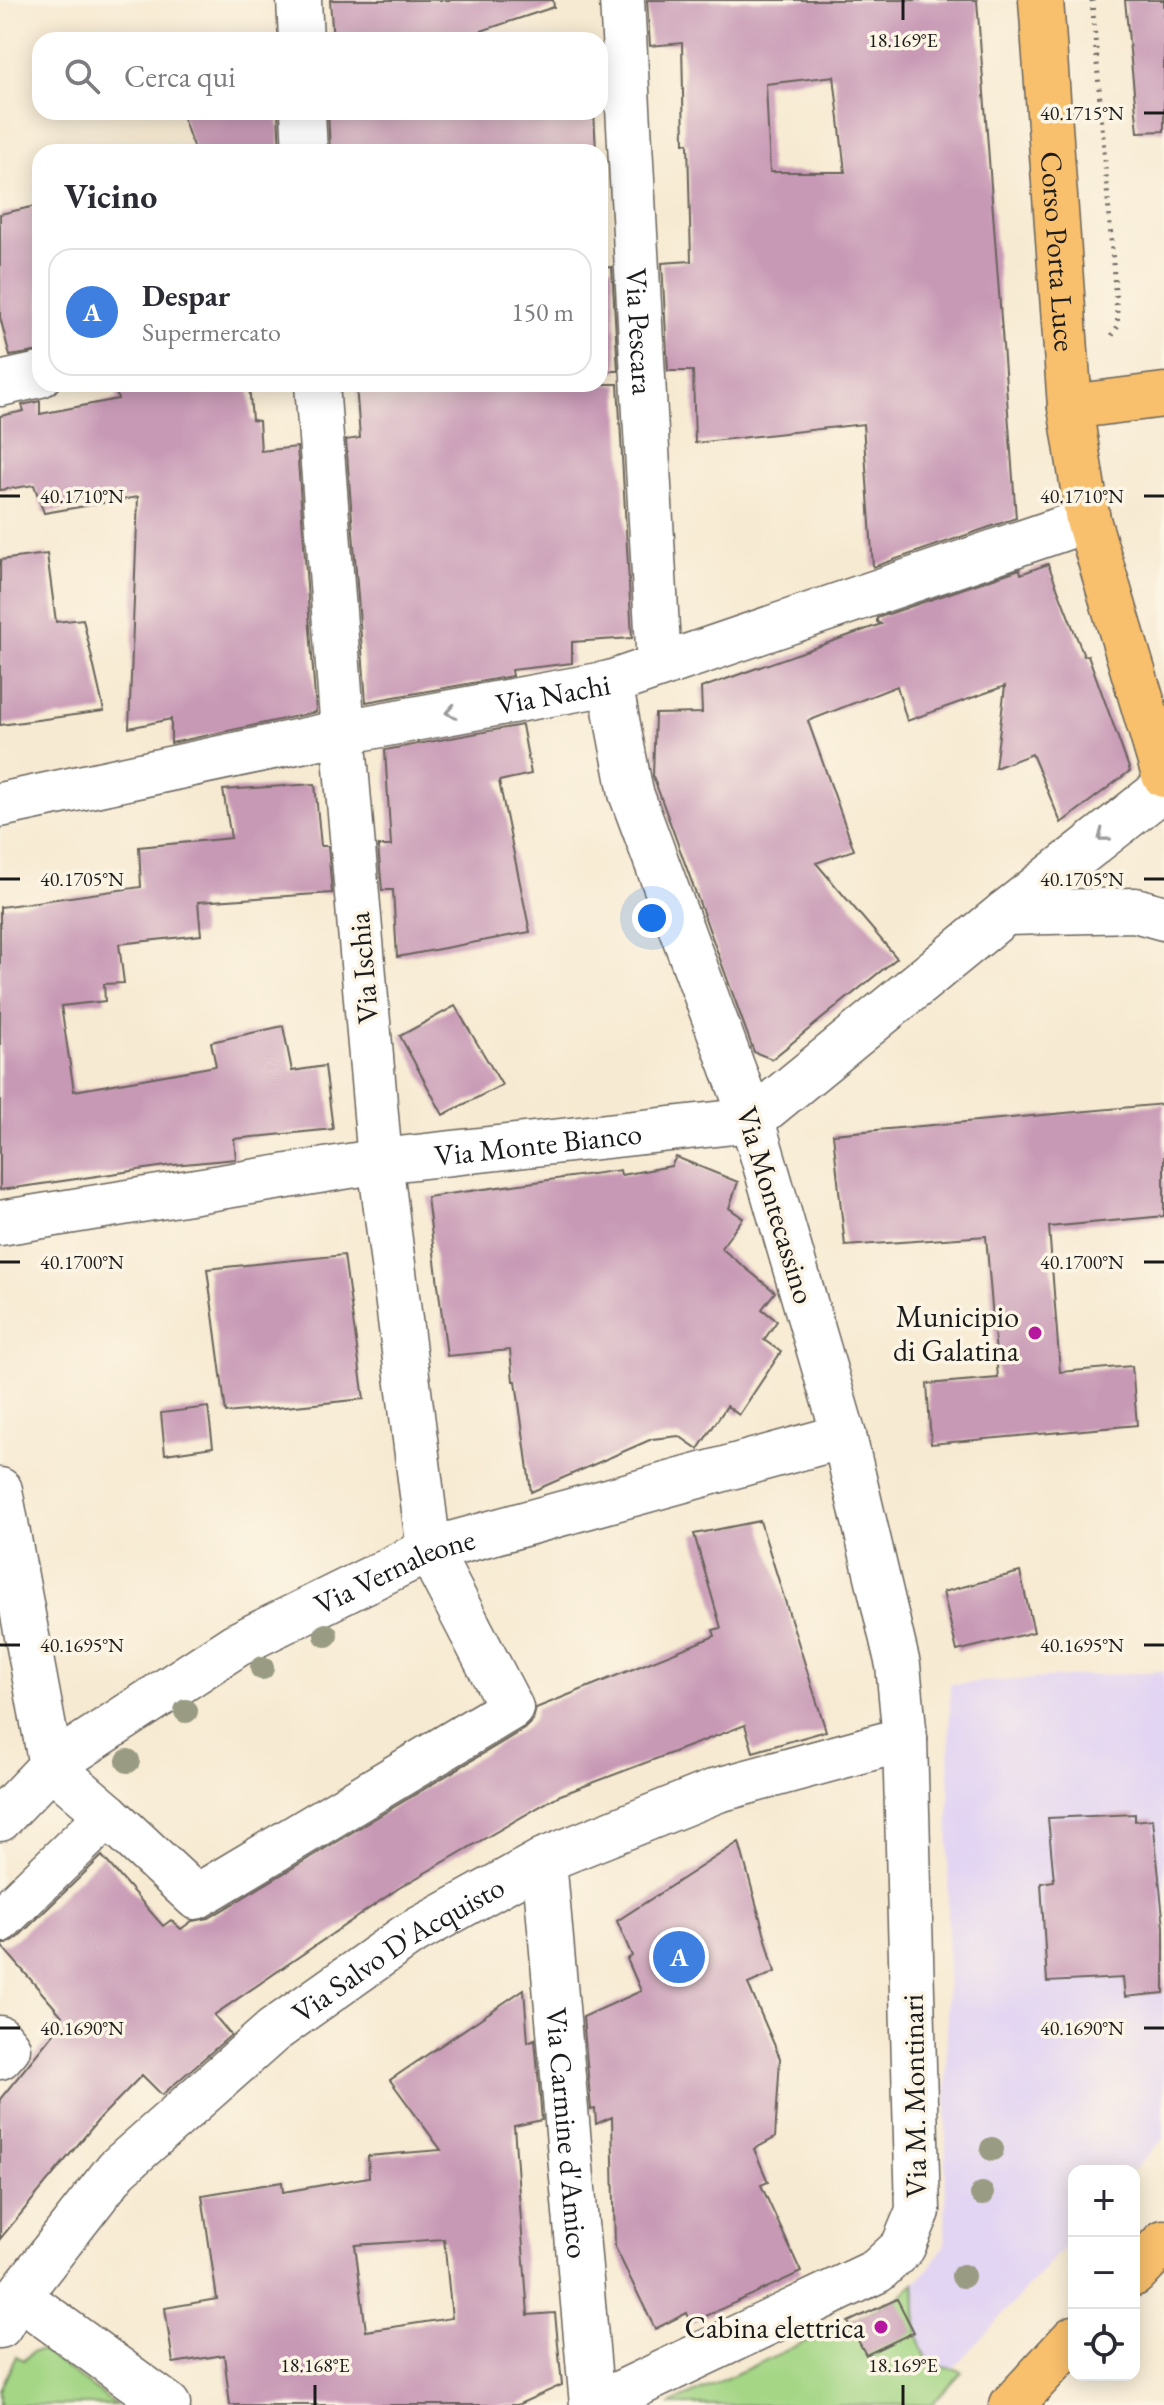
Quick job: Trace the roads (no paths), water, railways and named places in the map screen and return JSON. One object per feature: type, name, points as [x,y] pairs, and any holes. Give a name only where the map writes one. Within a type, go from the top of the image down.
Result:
[{"type":"main road","name":"Corso Porta Luce","points":[[1041,0],[1070,407],[1088,520],[1164,775]]},
{"type":"main road","points":[[1070,407],[1164,395]]},
{"type":"main road","points":[[1140,2268],[1164,2242]]},
{"type":"main road","points":[[1012,2405],[1068,2344]]},
{"type":"street","points":[[299,0],[301,32]]},
{"type":"street","name":"Via Pescara","points":[[622,0],[618,258],[659,665]]},
{"type":"street","points":[[303,120],[305,144]]},
{"type":"street","points":[[0,384],[32,377]]},
{"type":"street","name":"Via Ischia","points":[[318,392],[380,1161],[429,1550]]},
{"type":"street","name":"Via Nachi","points":[[0,805],[343,732],[610,683],[1088,520]]},
{"type":"street","name":"Via Montecassino","points":[[610,683],[631,793],[752,1120],[844,1436],[898,1665],[905,1739]]},
{"type":"street","points":[[752,1120],[1005,913],[1164,788]]},
{"type":"street","points":[[1005,913],[1135,910],[1164,918]]},
{"type":"street","name":"Via Monte Bianco","points":[[0,1223],[380,1161],[752,1120]]},
{"type":"street","name":"Via Vernaleone","points":[[0,1819],[51,1766],[236,1645],[429,1550],[844,1436]]},
{"type":"street","points":[[0,1490],[51,1766],[196,1897],[511,1708],[429,1550]]},
{"type":"street","name":"Via Salvo D'Acquisto","points":[[9,2311],[117,2169],[273,2031],[407,1936],[544,1860],[718,1790],[905,1739]]},
{"type":"street","name":"Via M. Montinari","points":[[594,2405],[877,2271],[903,2247],[918,2211],[905,1739]]},
{"type":"street","points":[[0,1920],[108,1815]]},
{"type":"street","name":"Via Carmine d'Amico","points":[[544,1860],[594,2405]]},
{"type":"street","points":[[0,2038],[8,2048],[0,2057]]},
{"type":"street","points":[[9,2311],[168,2405]]},
{"type":"place","name":"Municipio di Galatina","points":[[1035,1333]]},
{"type":"place","name":"Despar","points":[[679,1957]]},
{"type":"place","name":"Cabina elettrica","points":[[881,2327]]}]
